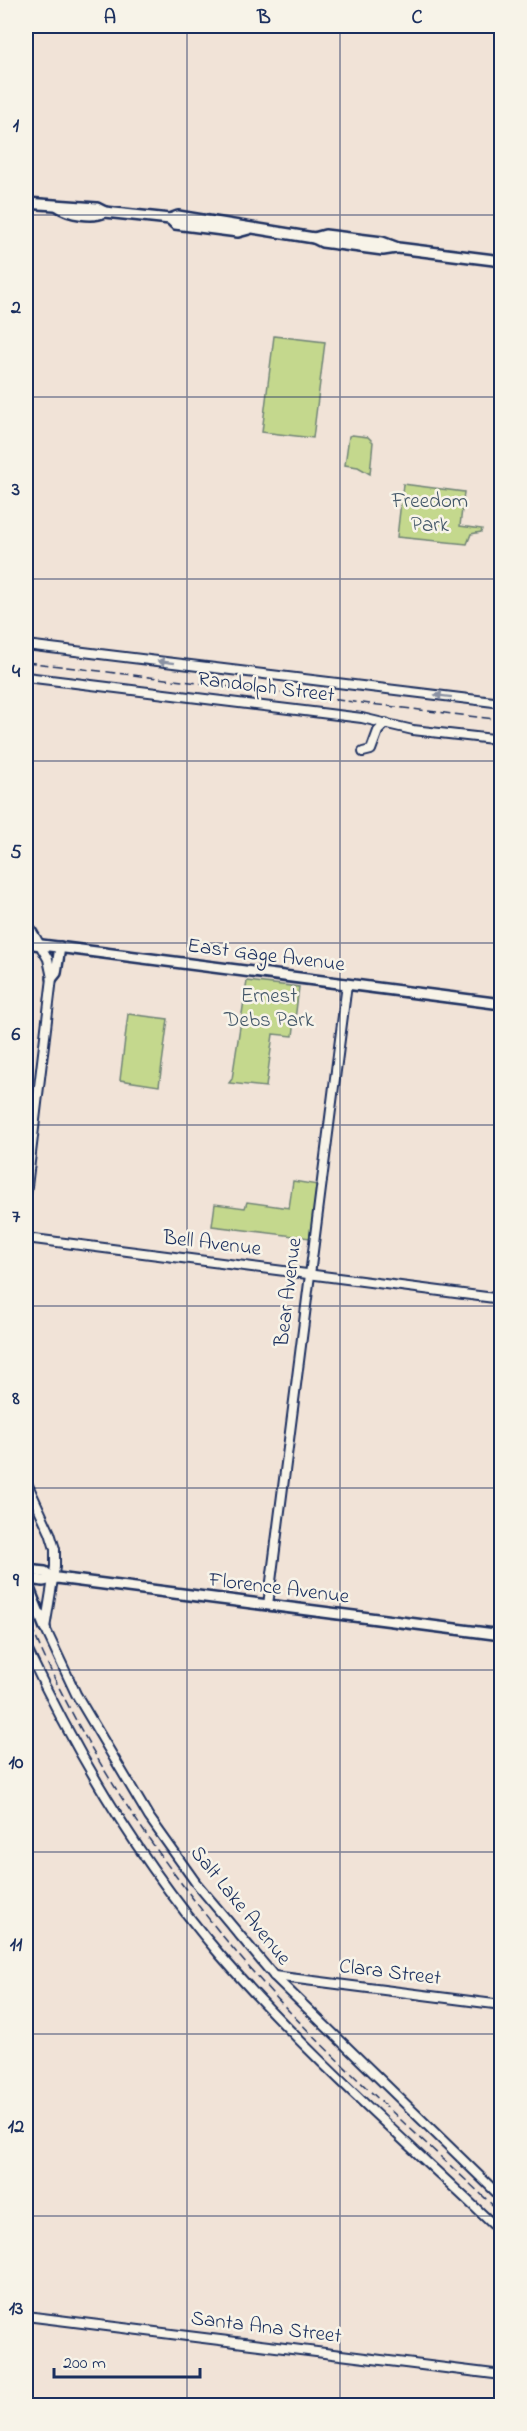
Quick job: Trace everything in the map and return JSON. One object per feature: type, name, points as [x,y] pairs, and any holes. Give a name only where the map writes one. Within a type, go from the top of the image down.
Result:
[{"type":"main road","points":[[26,202],[58,206],[88,206],[105,212],[170,219],[178,216],[238,224],[249,229],[314,238],[322,242],[383,250],[398,248],[501,261]]},
{"type":"main road","points":[[26,209],[36,204]]},
{"type":"main road","name":"East Gage Avenue","points":[[26,943],[501,1004]]},
{"type":"main road","points":[[52,978],[56,973],[60,947]]},
{"type":"main road","points":[[26,1570],[45,1572],[53,1578]]},
{"type":"main road","points":[[45,1628],[26,1580],[43,1581],[53,1578]]},
{"type":"main road","name":"Florence Avenue","points":[[53,1578],[501,1635]]},
{"type":"street","name":"Randolph Street","points":[[26,645],[501,703]]},
{"type":"street","name":"Randolph Street","points":[[26,677],[362,718],[413,730],[501,740]]},
{"type":"street","points":[[363,752],[371,750],[378,731],[386,723]]},
{"type":"street","points":[[26,921],[48,959],[52,978],[26,1195]]},
{"type":"street","name":"Bear Avenue","points":[[268,1605],[347,984]]},
{"type":"street","name":"Bell Avenue","points":[[26,1238],[501,1299]]},
{"type":"street","points":[[26,1481],[53,1541],[55,1559],[45,1628]]},
{"type":"street","name":"Salt Lake Avenue","points":[[45,1628],[98,1735],[149,1817],[210,1900],[274,1976],[322,2026],[501,2198]]},
{"type":"street","name":"Salt Lake Avenue","points":[[26,1647],[59,1716],[105,1798],[161,1880],[204,1935],[279,2018],[501,2233]]},
{"type":"street","name":"Clara Street","points":[[274,1976],[501,2005]]},
{"type":"street","name":"Santa Ana Street","points":[[26,2316],[501,2375]]},
{"type":"green space","points":[[274,336],[325,342],[313,438],[262,432]]},
{"type":"green space","points":[[349,436],[368,437],[373,442],[370,474],[358,467],[345,465]]},
{"type":"green space","name":"Freedom Park","points":[[403,484],[464,492],[460,526],[482,529],[481,532],[471,534],[467,544],[397,537]]},
{"type":"green space","name":"Ernest Debs Park","points":[[247,981],[299,987],[293,1036],[273,1034],[266,1087],[229,1083],[232,1079]]},
{"type":"green space","points":[[128,1014],[168,1019],[159,1086],[120,1080]]},
{"type":"green space","points":[[293,1181],[318,1185],[310,1238],[212,1226],[215,1204],[245,1208],[247,1202],[289,1208]]},
{"type":"railway","points":[[26,662],[502,720]]},
{"type":"railway","points":[[26,1614],[71,1711],[125,1803],[155,1847],[220,1932],[254,1973],[313,2036],[502,2214]]}]
